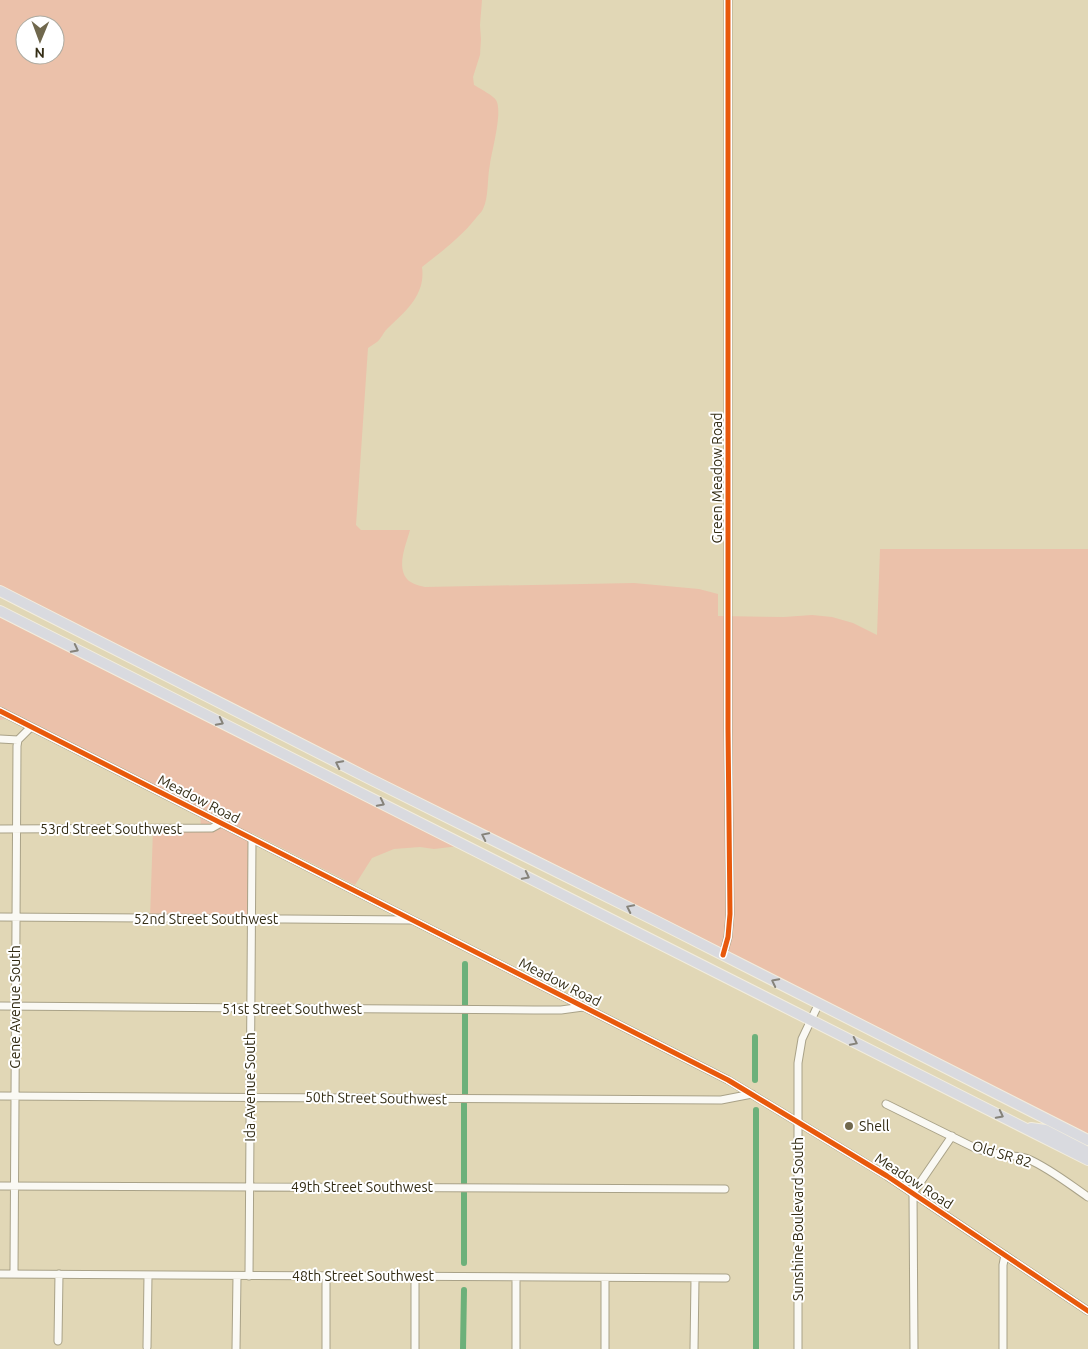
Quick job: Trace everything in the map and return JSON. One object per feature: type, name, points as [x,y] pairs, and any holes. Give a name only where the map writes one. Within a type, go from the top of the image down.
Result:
[{"type":"highway","points":[[0,591],[1088,1140]]},
{"type":"highway","points":[[0,611],[1088,1160]]},
{"type":"highway","points":[[50,636],[58,620]]},
{"type":"highway","points":[[1025,1128],[1045,1130],[1088,1152]]},
{"type":"street","name":"Green Meadow Road","points":[[723,955],[728,937],[730,914],[728,729],[728,0]]},
{"type":"street","name":"Meadow Road","points":[[0,712],[728,1080],[913,1193],[1088,1311]]},
{"type":"street","points":[[0,739],[18,740],[30,727]]},
{"type":"street","name":"Gene Avenue South","points":[[14,1274],[16,746],[18,740]]},
{"type":"street","name":"53rd Street Southwest","points":[[0,829],[212,828],[221,823]]},
{"type":"street","name":"Ida Avenue South","points":[[249,1276],[252,839]]},
{"type":"street","name":"52nd Street Southwest","points":[[0,917],[412,920]]},
{"type":"street","name":"Sunshine Boulevard South","points":[[798,1349],[799,1054],[802,1039],[819,1004]]},
{"type":"street","name":"51st Street Southwest","points":[[0,1006],[534,1010],[561,1010],[584,1007]]},
{"type":"street","name":"50th Street Southwest","points":[[0,1096],[721,1100],[752,1094]]},
{"type":"street","name":"Old SR 82","points":[[886,1104],[984,1151],[1016,1156],[1028,1160],[1045,1168],[1088,1197]]},
{"type":"street","points":[[914,1349],[913,1193],[952,1136]]},
{"type":"street","name":"49th Street Southwest","points":[[0,1186],[725,1190]]},
{"type":"street","points":[[1003,1349],[1003,1265],[1005,1255]]},
{"type":"street","name":"48th Street Southwest","points":[[0,1274],[726,1278]]},
{"type":"street","points":[[58,1341],[59,1274]]},
{"type":"street","points":[[147,1347],[148,1275]]},
{"type":"street","points":[[236,1349],[237,1276]]},
{"type":"street","points":[[326,1276],[326,1349]]},
{"type":"street","points":[[415,1349],[416,1277]]},
{"type":"street","points":[[516,1278],[516,1349]]},
{"type":"street","points":[[605,1278],[605,1349]]},
{"type":"street","points":[[694,1349],[695,1279]]},
{"type":"shaded area","points":[[0,0],[482,0],[480,55],[473,77],[474,85],[495,98],[498,105],[485,204],[464,232],[422,267],[421,286],[413,302],[378,341],[368,348],[356,525],[361,530],[410,530],[402,564],[405,576],[409,581],[425,587],[634,583],[699,589],[718,594],[718,616],[784,617],[812,615],[832,617],[853,623],[877,635],[880,549],[1088,549],[1088,1136],[369,775],[0,587]]},
{"type":"shaded area","points":[[0,615],[459,846],[434,849],[420,847],[394,849],[372,858],[355,885],[252,833],[249,919],[150,919],[153,829],[201,828],[200,811],[12,718],[0,720]]},
{"type":"waterway","points":[[465,964],[465,1005]]},
{"type":"waterway","points":[[465,1014],[465,1094]]},
{"type":"waterway","points":[[755,1037],[755,1080]]},
{"type":"waterway","points":[[464,1104],[464,1183]]},
{"type":"waterway","points":[[756,1110],[756,1349]]},
{"type":"waterway","points":[[464,1193],[464,1263]]},
{"type":"waterway","points":[[463,1349],[464,1290]]},
{"type":"cycle path","points":[[723,955],[728,937],[730,914],[728,729],[728,0]]},
{"type":"cycle path","points":[[0,711],[728,1080],[887,1176],[1088,1311]]},
{"type":"place","name":"Shell","points":[[849,1126]]}]
